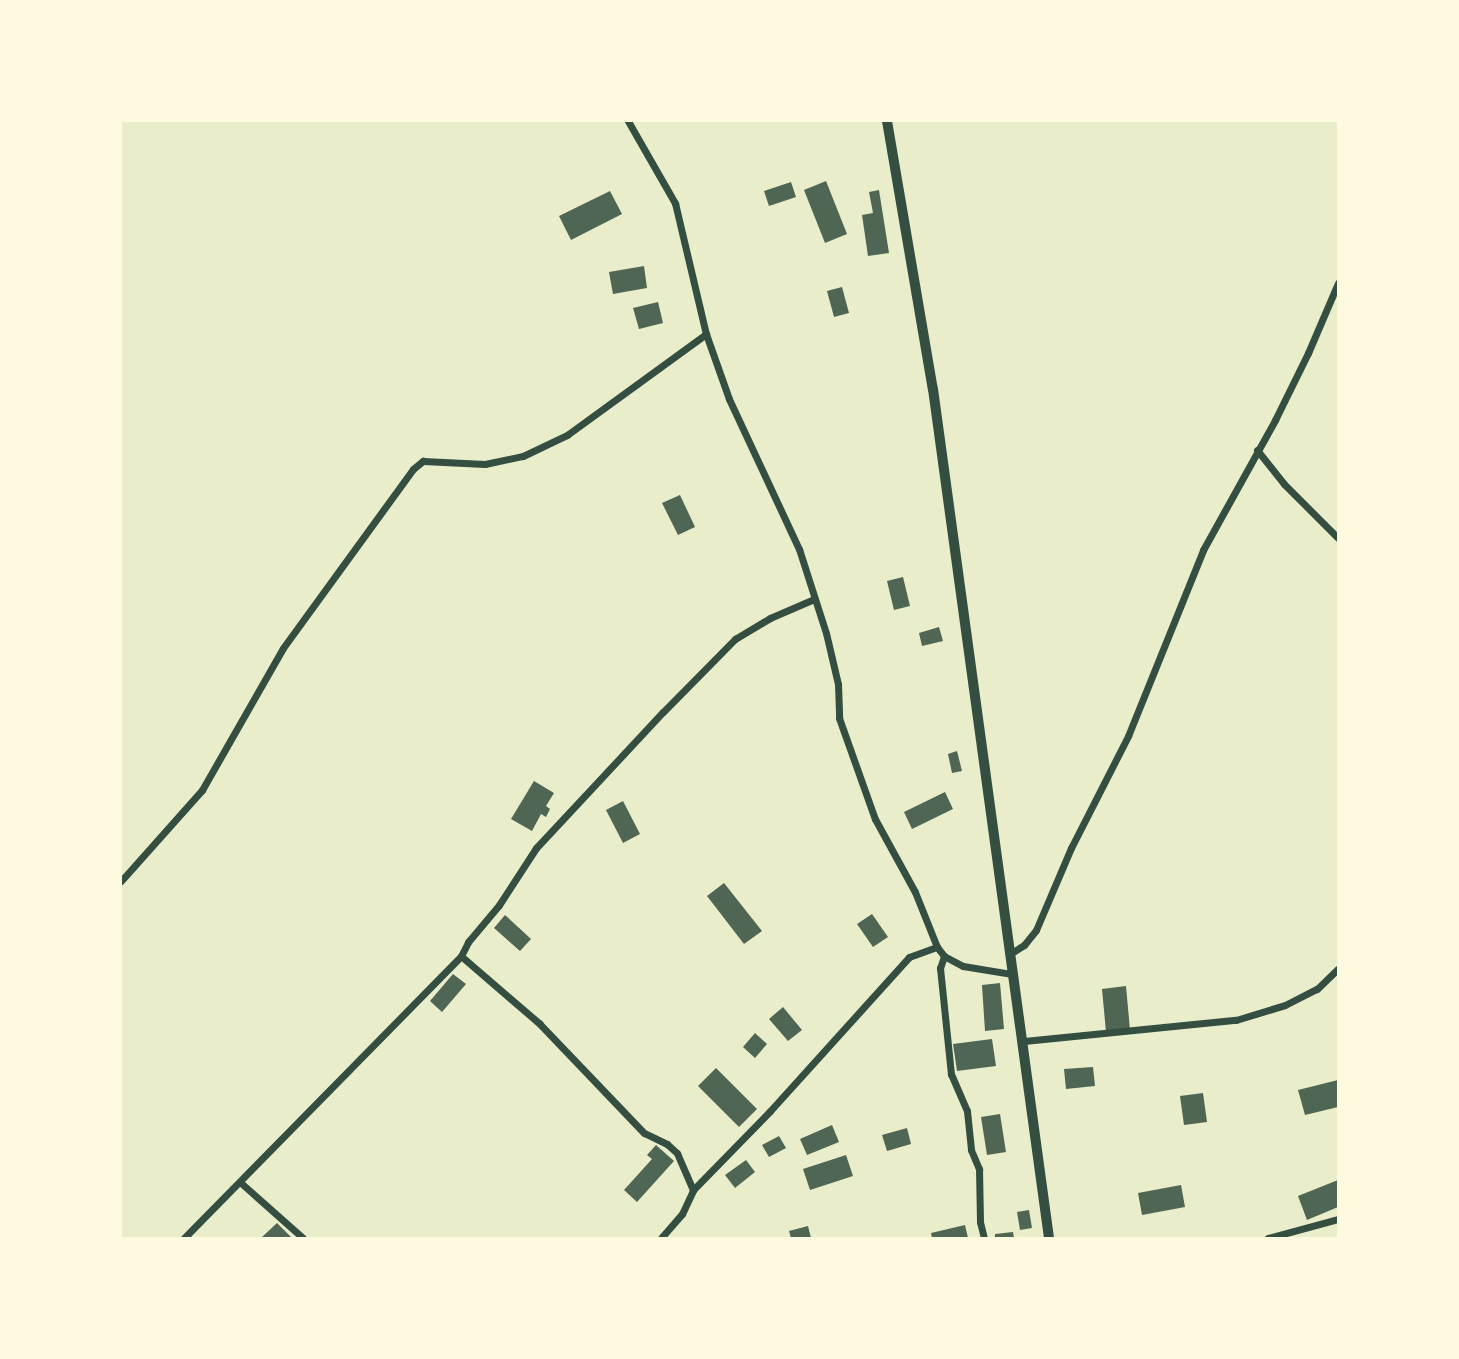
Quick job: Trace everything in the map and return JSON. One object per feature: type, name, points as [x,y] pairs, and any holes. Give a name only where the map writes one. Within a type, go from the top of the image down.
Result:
[{"type":"street","points":[[628,121],[674,203],[706,334],[729,399],[799,549],[826,633],[838,684],[839,718],[852,762],[875,819],[915,892],[937,947],[944,956],[963,966],[1012,974]]},
{"type":"street","points":[[887,121],[933,388],[1049,1238]]},
{"type":"street","points":[[1010,954],[1024,945],[1036,930],[1071,848],[1128,736],[1203,550],[1308,353],[1338,283]]},
{"type":"street","points":[[121,881],[202,790],[283,648],[413,469],[423,461],[485,464],[523,456],[567,435],[706,334]]},
{"type":"street","points":[[1258,450],[1284,484],[1338,538]]},
{"type":"street","points":[[184,1238],[241,1183],[461,956],[468,942],[499,905],[536,848],[672,702],[735,639],[770,618],[814,599]]},
{"type":"street","points":[[661,1238],[682,1214],[693,1190],[770,1111],[909,957],[937,947]]},
{"type":"street","points":[[461,956],[540,1024],[644,1133],[667,1144],[677,1153],[693,1190]]},
{"type":"street","points":[[944,956],[940,968],[951,1074],[967,1111],[971,1150],[979,1169],[980,1222],[984,1238]]},
{"type":"street","points":[[1024,1041],[1236,1020],[1285,1005],[1317,989],[1338,969]]},
{"type":"street","points":[[241,1183],[303,1238]]},
{"type":"street","points":[[1268,1238],[1338,1220]]},
{"type":"building","points":[[826,181],[847,234],[825,243],[804,190]]},
{"type":"building","points":[[791,182],[796,197],[769,206],[764,191]]},
{"type":"building","points":[[879,190],[889,253],[868,256],[862,215],[873,213],[869,192]]},
{"type":"building","points":[[610,191],[622,214],[571,240],[559,216]]},
{"type":"building","points":[[644,266],[647,288],[613,294],[609,272]]},
{"type":"building","points":[[842,287],[849,313],[834,317],[827,291]]},
{"type":"building","points":[[658,302],[663,323],[639,329],[633,308]]},
{"type":"building","points":[[680,495],[695,527],[678,535],[662,503]]},
{"type":"building","points":[[903,577],[910,606],[894,610],[887,581]]},
{"type":"building","points":[[939,627],[943,641],[922,646],[919,633]]},
{"type":"building","points":[[957,751],[962,771],[952,773],[948,754]]},
{"type":"building","points":[[534,781],[554,793],[546,806],[550,809],[546,817],[541,814],[532,831],[511,819]]},
{"type":"building","points":[[945,792],[953,809],[912,829],[904,812]]},
{"type":"building","points":[[623,801],[640,834],[623,843],[606,810]]},
{"type":"building","points":[[724,883],[762,931],[744,944],[707,896]]},
{"type":"building","points":[[872,914],[888,937],[873,947],[857,924]]},
{"type":"building","points":[[505,915],[531,939],[520,951],[494,928]]},
{"type":"building","points":[[453,974],[466,984],[442,1012],[430,1001]]},
{"type":"building","points":[[1000,983],[1004,1029],[985,1031],[982,985]]},
{"type":"building","points":[[1126,986],[1130,1030],[1106,1032],[1102,989]]},
{"type":"building","points":[[783,1007],[802,1030],[788,1041],[769,1019]]},
{"type":"building","points":[[755,1033],[767,1044],[755,1058],[743,1047]]},
{"type":"building","points":[[992,1039],[996,1066],[957,1071],[953,1044]]},
{"type":"building","points":[[1093,1067],[1095,1086],[1066,1089],[1064,1069]]},
{"type":"building","points":[[716,1068],[757,1109],[739,1127],[698,1086]]},
{"type":"building","points":[[1338,1080],[1338,1107],[1305,1115],[1298,1090]]},
{"type":"building","points":[[1203,1093],[1207,1122],[1184,1125],[1180,1096]]},
{"type":"building","points":[[1000,1114],[1006,1152],[987,1155],[981,1117]]},
{"type":"building","points":[[832,1125],[839,1142],[807,1155],[800,1139]]},
{"type":"building","points":[[907,1128],[911,1144],[887,1151],[882,1135]]},
{"type":"building","points":[[779,1136],[786,1148],[769,1157],[762,1145]]},
{"type":"building","points":[[656,1145],[674,1161],[637,1202],[624,1190],[652,1159],[647,1155]]},
{"type":"building","points":[[846,1155],[853,1176],[810,1190],[803,1169]]},
{"type":"building","points":[[746,1160],[755,1172],[735,1188],[725,1175]]},
{"type":"building","points":[[1338,1180],[1338,1207],[1307,1220],[1298,1196]]},
{"type":"building","points":[[1181,1185],[1185,1207],[1142,1215],[1138,1193]]},
{"type":"building","points":[[1029,1210],[1032,1228],[1020,1230],[1017,1212]]},
{"type":"building","points":[[277,1223],[292,1238],[261,1238]]},
{"type":"building","points":[[965,1225],[968,1238],[932,1238],[931,1233]]},
{"type":"building","points":[[808,1226],[811,1238],[791,1238],[789,1231]]},
{"type":"building","points":[[1013,1232],[1014,1238],[995,1238],[995,1234]]}]
